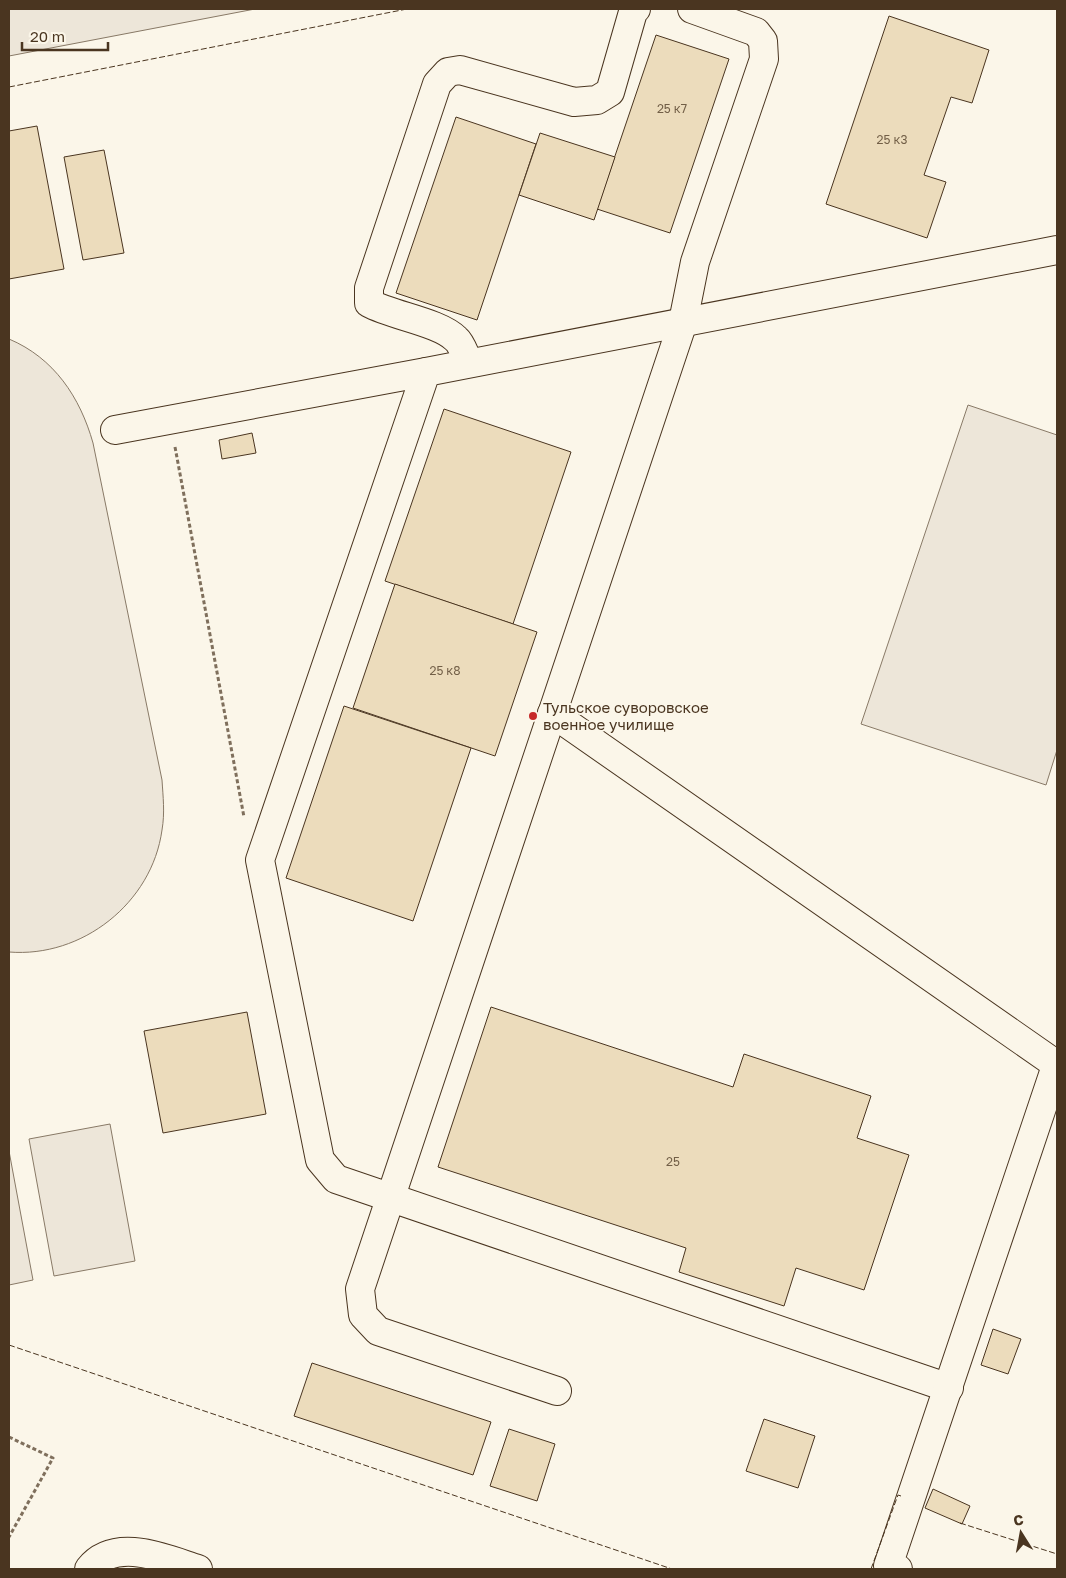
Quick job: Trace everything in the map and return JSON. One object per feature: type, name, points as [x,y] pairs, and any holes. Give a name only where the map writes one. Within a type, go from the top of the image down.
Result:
[{"type":"lane","points":[[469,363],[457,339],[442,329],[382,310],[369,302],[369,288],[437,84],[448,72],[460,70],[574,102],[597,100],[610,92],[633,12],[636,9]]},
{"type":"lane","points":[[557,1390],[378,1331],[363,1315],[360,1289],[683,322],[695,262],[764,59],[763,41],[756,32],[692,9]]},
{"type":"lane","points":[[115,430],[1057,250]]},
{"type":"lane","points":[[426,372],[260,860],[320,1160],[336,1179],[949,1388]]},
{"type":"lane","points":[[552,713],[1057,1064],[888,1566],[898,1569]]},
{"type":"lane","points":[[97,1563],[124,1552],[148,1553],[198,1569]]},
{"type":"path","points":[[170,420],[250,852],[260,860]]},
{"type":"path","points":[[9,1437],[53,1458],[9,1537]]},
{"type":"shaded area","points":[[9,9],[255,9],[9,56]]},
{"type":"shaded area","points":[[9,339],[25,347],[52,368],[73,395],[88,426],[162,780],[164,811],[156,856],[144,881],[128,902],[109,921],[87,935],[62,946],[36,951],[9,952]]},
{"type":"shaded area","points":[[968,405],[1057,435],[1057,750],[1046,785],[861,724]]},
{"type":"shaded area","points":[[110,1124],[135,1261],[54,1276],[29,1139]]},
{"type":"shaded area","points":[[9,1151],[33,1280],[9,1285]]},
{"type":"building","points":[[889,16],[989,50],[972,103],[951,97],[924,175],[946,182],[927,238],[826,204]]},
{"type":"building","points":[[656,35],[729,59],[670,233],[597,209]]},
{"type":"building","points":[[456,117],[536,144],[477,320],[396,293]]},
{"type":"building","points":[[37,126],[64,269],[9,279],[9,131]]},
{"type":"building","points":[[540,133],[615,157],[594,220],[519,195]]},
{"type":"building","points":[[104,150],[124,253],[83,260],[64,157]]},
{"type":"building","points":[[444,409],[571,452],[513,624],[385,581]]},
{"type":"building","points":[[252,433],[256,453],[222,459],[219,440]]},
{"type":"building","points":[[395,584],[537,632],[495,756],[353,708]]},
{"type":"building","points":[[344,706],[471,748],[413,921],[286,878]]},
{"type":"building","points":[[491,1007],[733,1087],[744,1054],[871,1096],[857,1138],[909,1155],[864,1290],[796,1268],[784,1306],[679,1272],[686,1248],[438,1167]]},
{"type":"building","points":[[247,1012],[266,1114],[163,1133],[144,1031]]},
{"type":"building","points":[[993,1329],[1021,1339],[1008,1374],[981,1365]]},
{"type":"building","points":[[312,1363],[491,1422],[473,1475],[294,1416]]},
{"type":"building","points":[[764,1419],[815,1436],[798,1488],[746,1471]]},
{"type":"building","points":[[509,1429],[555,1444],[537,1501],[490,1486]]},
{"type":"building","points":[[933,1489],[970,1506],[962,1524],[925,1508]]},
{"type":"fence","points":[[9,87],[407,9]]},
{"type":"fence","points":[[9,1345],[672,1569]]},
{"type":"fence","points":[[871,1569],[898,1495],[901,1496]]},
{"type":"fence","points":[[960,1523],[1057,1554]]},
{"type":"place","name":"Тульское суворовское военное училище","points":[[533,716]]}]
